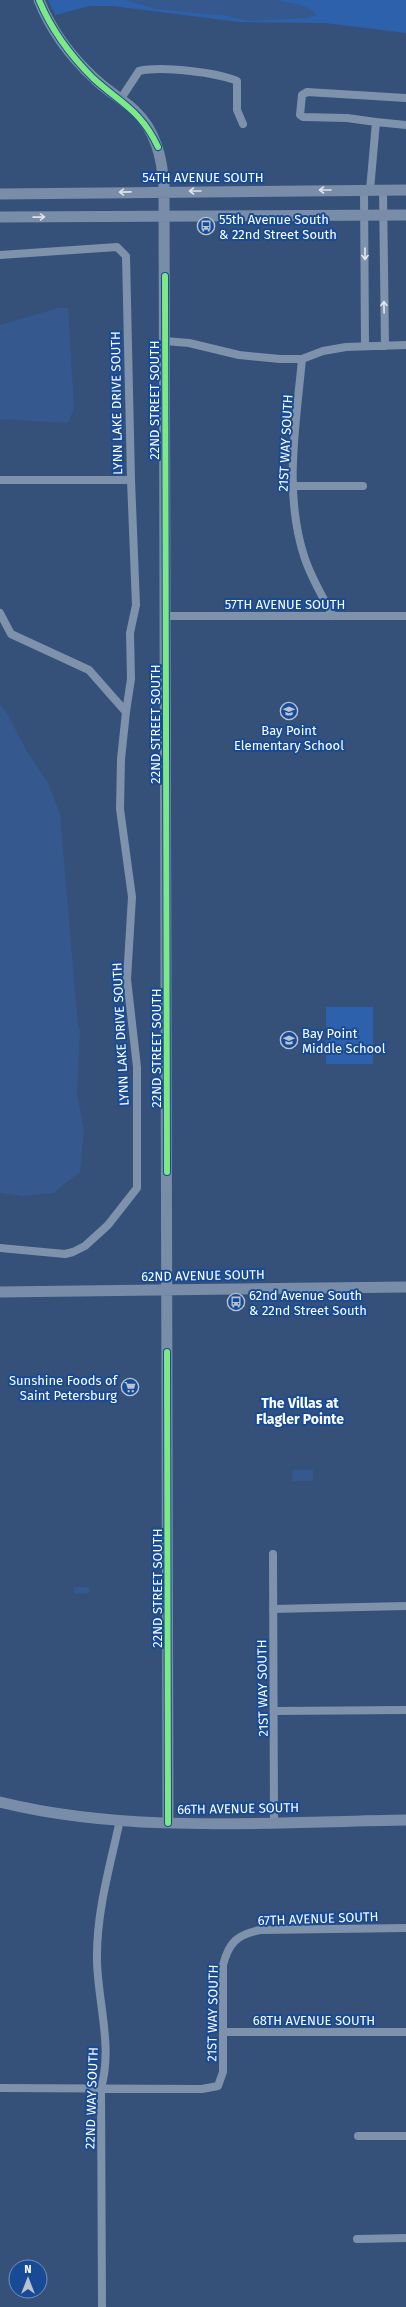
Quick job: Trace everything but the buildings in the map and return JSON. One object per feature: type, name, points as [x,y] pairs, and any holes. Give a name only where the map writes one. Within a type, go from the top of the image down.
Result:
[{"type":"street","name":"22ND STREET SOUTH","points":[[39,0],[45,14],[65,46],[82,67],[136,112],[152,135],[161,160],[164,191],[168,1290],[168,1823]]},
{"type":"street","points":[[120,100],[139,71],[148,69],[187,71],[227,77],[237,81],[237,110],[243,124]]},
{"type":"street","points":[[406,98],[307,92],[302,95],[300,115],[303,117],[347,118],[406,126]]},
{"type":"street","points":[[365,346],[364,215],[376,122]]},
{"type":"street","points":[[383,190],[385,346]]},
{"type":"street","name":"54TH AVENUE SOUTH","points":[[0,194],[164,191],[406,190]]},
{"type":"street","points":[[0,217],[406,215]]},
{"type":"street","name":"LYNN LAKE DRIVE SOUTH","points":[[0,255],[117,247],[126,256],[131,480],[136,604],[130,633],[131,679],[121,759],[120,809],[132,897],[127,979],[137,1067],[137,1188],[108,1225],[85,1246],[74,1252],[65,1254],[0,1248]]},
{"type":"street","points":[[165,341],[189,343],[239,355],[260,358],[302,358],[323,351],[365,346],[406,345]]},
{"type":"street","name":"21ST WAY SOUTH","points":[[302,358],[296,424],[293,486],[295,512],[305,558],[333,616]]},
{"type":"street","name":"LYNN LAKE DRIVE SOUTH","points":[[0,480],[131,480]]},
{"type":"street","points":[[293,486],[364,486]]},
{"type":"street","points":[[0,613],[11,634],[89,670],[126,712]]},
{"type":"street","name":"57TH AVENUE SOUTH","points":[[165,616],[406,616]]},
{"type":"street","name":"62ND AVENUE SOUTH","points":[[0,1292],[406,1287]]},
{"type":"street","name":"21ST WAY SOUTH","points":[[273,1554],[275,1712],[274,1822]]},
{"type":"street","points":[[273,1608],[406,1606]]},
{"type":"street","points":[[275,1712],[406,1710]]},
{"type":"street","name":"66TH AVENUE SOUTH","points":[[0,1802],[67,1814],[120,1820],[168,1823],[406,1820]]},
{"type":"street","name":"22ND WAY SOUTH","points":[[102,2307],[101,2088],[106,2071],[105,2037],[97,1961],[98,1927],[120,1820]]},
{"type":"street","name":"67TH AVENUE SOUTH","points":[[234,1941],[244,1934],[260,1930],[406,1928]]},
{"type":"street","name":"21ST WAY SOUTH","points":[[101,2088],[202,2089],[218,2086],[223,2072],[223,1965],[226,1954],[234,1941]]},
{"type":"street","name":"68TH AVENUE SOUTH","points":[[223,2032],[406,2032]]},
{"type":"street","points":[[0,2088],[101,2088]]},
{"type":"street","points":[[358,2136],[406,2136]]},
{"type":"street","points":[[356,2239],[406,2238]]},
{"type":"shaded area","points":[[48,0],[406,0],[406,33],[325,23],[239,22],[113,6],[90,6],[55,15]]},
{"type":"shaded area","points":[[125,0],[276,0],[298,4],[308,8],[317,15],[307,18],[247,21],[227,16],[155,9]]},
{"type":"shaded area","points":[[58,308],[68,308],[74,408],[68,423],[0,419],[0,325]]},
{"type":"shaded area","points":[[0,704],[7,713],[26,750],[48,783],[60,814],[78,1026],[80,1031],[77,1093],[84,1131],[80,1172],[53,1193],[24,1196],[0,1193]]},
{"type":"shaded area","points":[[326,1007],[373,1007],[373,1064],[326,1064]]},
{"type":"shaded area","points":[[293,1470],[313,1470],[313,1481],[292,1481]]},
{"type":"shaded area","points":[[74,1587],[89,1587],[89,1593],[74,1594]]},
{"type":"cycle path","points":[[39,0],[49,21],[77,61],[93,78],[137,116],[151,134],[158,147]]},
{"type":"cycle path","points":[[165,276],[167,1172]]},
{"type":"cycle path","points":[[167,1352],[168,1823]]},
{"type":"place","name":"55th Avenue South & 22nd Street South","points":[[206,226]]},
{"type":"place","name":"Bay Point Elementary School","points":[[289,711]]},
{"type":"place","name":"Bay Point Middle School","points":[[289,1040]]},
{"type":"place","name":"62nd Avenue South & 22nd Street South","points":[[236,1302]]},
{"type":"place","name":"Sunshine Foods of Saint Petersburg","points":[[130,1387]]},
{"type":"district","name":"The Villas at Flagler Pointe","points":[[300,1412]]}]
